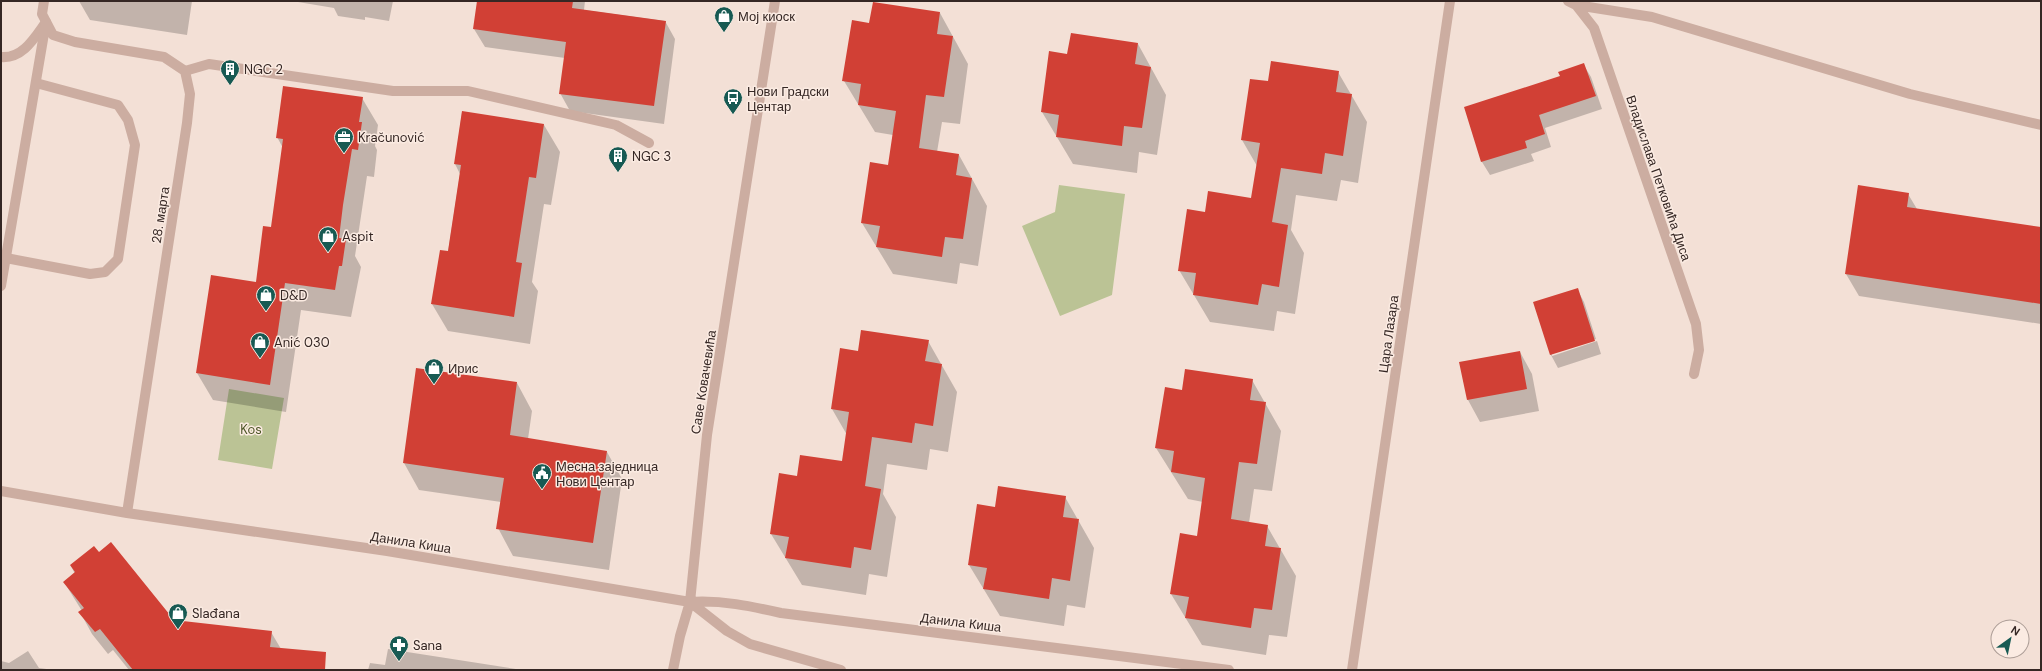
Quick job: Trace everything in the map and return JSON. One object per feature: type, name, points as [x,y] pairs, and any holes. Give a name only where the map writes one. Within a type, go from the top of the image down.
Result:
[{"type":"street","points":[[44,1],[42,14],[53,35],[75,42],[164,56],[185,71],[209,64],[392,92],[468,91],[616,125],[650,143]]},
{"type":"street","name":"Саве Ковачевића","points":[[690,602],[707,435],[775,1]]},
{"type":"street","name":"Цара Лазара","points":[[1352,670],[1450,1]]},
{"type":"street","points":[[1572,3],[1652,17],[1910,94],[2041,125]]},
{"type":"street","name":"Владислава Петковића Диса","points":[[1572,3],[1594,28],[1696,324],[1699,350],[1694,374]]},
{"type":"street","points":[[4,55],[26,49],[46,22]]},
{"type":"street","points":[[1,286],[46,22]]},
{"type":"street","name":"28. марта","points":[[127,513],[187,123],[190,94],[185,71]]},
{"type":"street","points":[[6,258],[90,274],[105,272],[118,259],[135,145],[128,120],[118,105],[36,83]]},
{"type":"street","name":"Данила Киша","points":[[1,491],[127,513],[326,541],[690,602],[713,600],[781,612],[1229,670]]},
{"type":"street","points":[[673,670],[680,636],[690,602],[728,631],[750,644],[841,670]]},
{"type":"green space","points":[[1059,185],[1125,194],[1112,295],[1060,316],[1022,226],[1055,212]]},
{"type":"green space","name":"Kos","points":[[229,389],[284,398],[272,469],[218,460]]},
{"type":"building","points":[[477,1],[573,1],[572,8],[666,21],[654,106],[559,94],[566,42],[473,29]]},
{"type":"building","points":[[873,2],[940,12],[937,34],[953,36],[944,97],[926,95],[919,148],[959,154],[956,175],[972,178],[963,239],[945,237],[942,257],[876,247],[880,226],[861,223],[870,162],[888,165],[896,111],[858,105],[861,84],[842,81],[852,20],[869,23]]},
{"type":"building","points":[[1071,33],[1138,43],[1135,64],[1151,67],[1142,128],[1124,126],[1122,146],[1056,137],[1059,115],[1041,112],[1049,51],[1067,54]]},
{"type":"building","points":[[1271,61],[1339,71],[1336,92],[1352,94],[1343,156],[1325,153],[1322,174],[1281,168],[1272,222],[1288,225],[1279,287],[1262,284],[1258,305],[1193,295],[1196,273],[1178,271],[1187,209],[1205,212],[1208,191],[1251,198],[1260,143],[1241,140],[1250,79],[1268,81]]},
{"type":"building","points":[[1584,63],[1596,96],[1539,115],[1545,134],[1525,141],[1527,148],[1481,162],[1464,107],[1560,76],[1558,72]]},
{"type":"building","points":[[283,86],[363,97],[359,122],[362,122],[358,150],[352,149],[343,205],[339,238],[346,239],[342,266],[339,266],[335,290],[285,283],[270,385],[196,373],[211,275],[256,282],[263,226],[271,227],[283,139],[276,138]]},
{"type":"building","points":[[462,111],[544,124],[536,178],[529,177],[516,262],[522,263],[514,317],[431,304],[440,250],[448,251],[461,165],[454,164]]},
{"type":"building","points":[[1858,185],[1909,193],[1907,207],[2041,227],[2041,304],[1845,274]]},
{"type":"building","points":[[1578,288],[1595,341],[1550,355],[1533,302]]},
{"type":"building","points":[[861,330],[929,340],[925,361],[942,364],[933,426],[915,423],[912,443],[872,437],[865,486],[881,489],[871,550],[854,547],[851,568],[785,558],[789,537],[770,534],[779,473],[797,476],[800,455],[842,461],[849,412],[831,409],[840,348],[858,351]]},
{"type":"building","points":[[1520,351],[1527,389],[1467,400],[1459,362]]},
{"type":"building","points":[[416,368],[517,382],[510,435],[607,451],[593,543],[496,529],[504,478],[403,463]]},
{"type":"building","points":[[1185,369],[1253,379],[1250,400],[1266,402],[1257,464],[1239,462],[1231,519],[1268,525],[1265,546],[1281,548],[1272,610],[1254,608],[1251,628],[1185,618],[1189,597],[1170,594],[1180,533],[1197,536],[1205,478],[1171,472],[1174,451],[1155,448],[1165,387],[1182,390]]},
{"type":"building","points":[[998,486],[1066,496],[1063,517],[1079,519],[1070,581],[1052,578],[1049,599],[983,589],[987,568],[968,565],[977,504],[995,507]]},
{"type":"building","points":[[111,542],[174,620],[272,631],[270,647],[326,652],[325,670],[133,670],[100,629],[95,632],[78,612],[84,608],[63,582],[75,572],[70,565],[94,546],[99,552]]},
{"type":"place","name":"Мој киоск","points":[[724,33]]},
{"type":"place","name":"NGC 2","points":[[230,86]]},
{"type":"place","name":"Нови Градски Центар","points":[[733,115]]},
{"type":"place","name":"Kračunović","points":[[344,154]]},
{"type":"place","name":"NGC 3","points":[[618,173]]},
{"type":"place","name":"Aspit","points":[[328,253]]},
{"type":"place","name":"D&D","points":[[266,312]]},
{"type":"place","name":"Anić 030","points":[[260,359]]},
{"type":"place","name":"Ирис","points":[[434,385]]},
{"type":"place","name":"Месна заједница Нови Центар","points":[[542,490]]},
{"type":"place","name":"Slađana","points":[[178,630]]},
{"type":"place","name":"Sana","points":[[399,662]]}]
